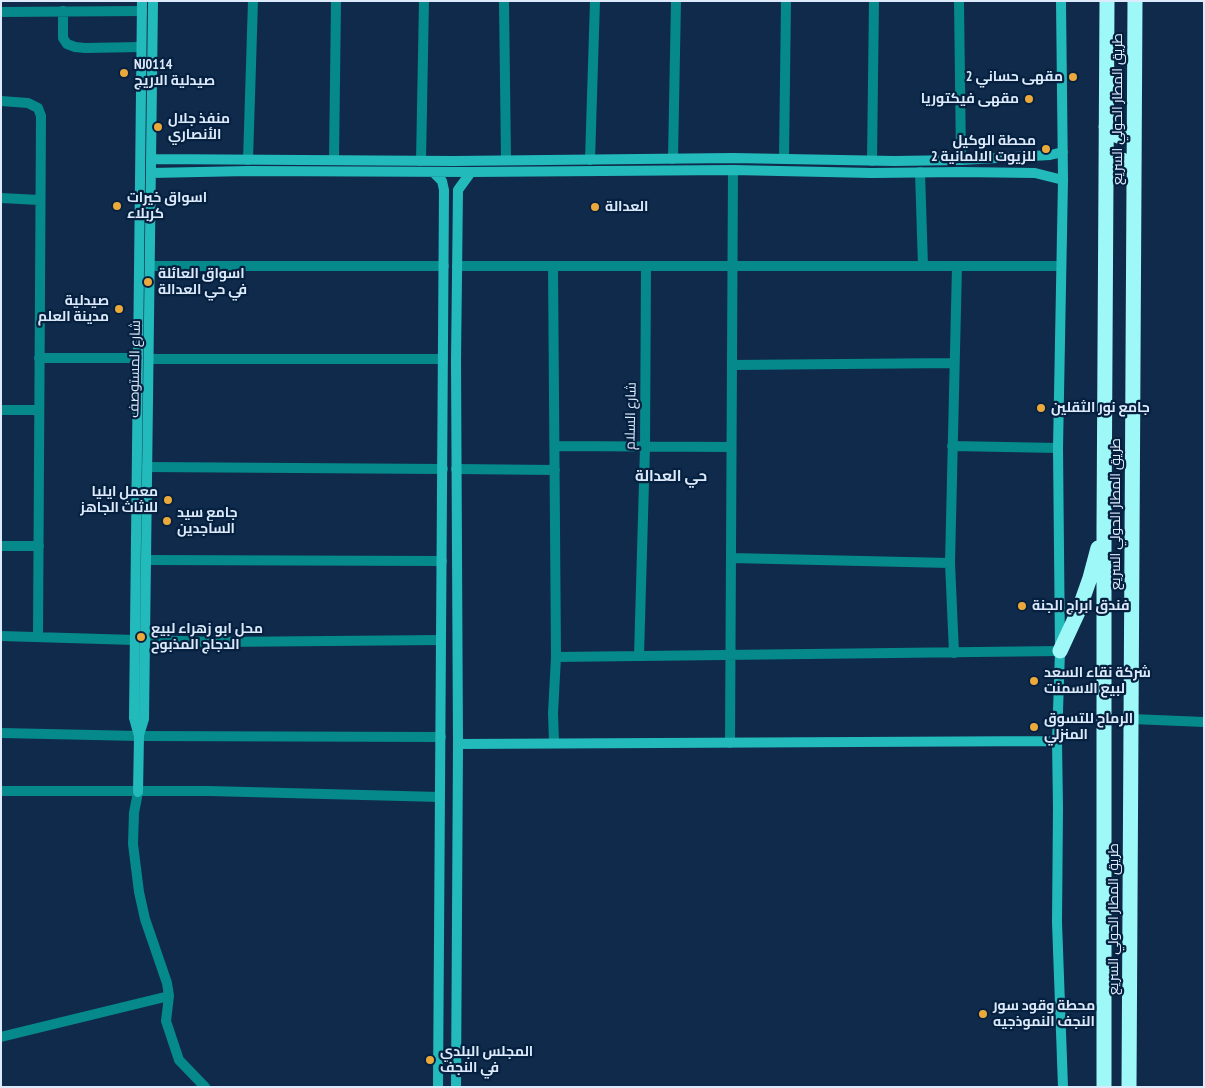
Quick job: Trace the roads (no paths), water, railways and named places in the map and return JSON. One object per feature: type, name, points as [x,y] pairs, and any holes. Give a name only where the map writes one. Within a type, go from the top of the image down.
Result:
[{"type":"highway","name":"طريق المطار الحولي السريع","points":[[1104,1087],[1104,528],[1107,1]]},
{"type":"highway","name":"طريق المطار الحولي السريع","points":[[1129,1087],[1135,1]]},
{"type":"highway","points":[[1106,127],[1111,133],[1121,137],[1134,130]]},
{"type":"highway","points":[[1106,168],[1114,162],[1122,160],[1134,168]]},
{"type":"highway","points":[[1060,651],[1078,612],[1104,528]]},
{"type":"street","name":"شارع المستوصف","points":[[144,295],[150,266],[153,1]]},
{"type":"street","points":[[248,172],[254,1]]},
{"type":"street","points":[[334,160],[336,1]]},
{"type":"street","points":[[421,161],[424,1]]},
{"type":"street","points":[[504,1],[506,160]]},
{"type":"street","points":[[591,172],[595,1]]},
{"type":"street","points":[[673,159],[676,1]]},
{"type":"street","points":[[784,159],[786,1]]},
{"type":"street","points":[[872,161],[874,1]]},
{"type":"street","points":[[959,1],[961,160]]},
{"type":"street","points":[[1061,1],[1063,180],[1058,448],[1060,651],[1057,741],[1057,922],[1063,1087]]},
{"type":"street","name":"شارع المستوصف","points":[[138,792],[139,736],[144,719],[140,640],[144,295],[142,6]]},
{"type":"street","points":[[1,12],[63,11],[142,6]]},
{"type":"street","points":[[63,11],[63,38],[67,44],[85,48],[141,47]]},
{"type":"street","points":[[1,101],[28,103],[38,108],[41,116],[39,200],[38,637]]},
{"type":"street","points":[[151,159],[421,161],[784,159],[894,161],[961,160],[1033,156],[1063,152]]},
{"type":"street","points":[[1033,156],[1038,164],[1034,173]]},
{"type":"street","points":[[894,161],[894,172]]},
{"type":"street","points":[[151,173],[733,170],[1034,173],[1063,180]]},
{"type":"street","points":[[730,743],[733,170]]},
{"type":"street","points":[[434,172],[442,181],[444,190],[438,1087]]},
{"type":"street","points":[[456,1087],[458,190],[471,172]]},
{"type":"street","points":[[920,172],[923,266]]},
{"type":"street","points":[[444,190],[458,190]]},
{"type":"street","points":[[1,198],[39,200]]},
{"type":"street","points":[[150,266],[444,266]]},
{"type":"street","points":[[457,266],[1061,266]]},
{"type":"street","points":[[553,266],[556,657],[553,713],[554,742]]},
{"type":"street","name":"شارع السلام","points":[[639,656],[645,447],[646,266]]},
{"type":"street","points":[[954,652],[950,563],[957,266]]},
{"type":"street","points":[[39,358],[443,359]]},
{"type":"street","points":[[732,365],[954,363]]},
{"type":"street","name":"شارع المستوصف","points":[[140,640],[146,560],[147,467],[143,409]]},
{"type":"street","points":[[1,410],[39,410]]},
{"type":"street","points":[[555,446],[731,447]]},
{"type":"street","points":[[952,446],[1058,448]]},
{"type":"street","points":[[147,467],[442,469]]},
{"type":"street","points":[[456,469],[555,470]]},
{"type":"street","points":[[1,546],[39,546]]},
{"type":"street","points":[[730,558],[950,563]]},
{"type":"street","points":[[146,560],[442,561]]},
{"type":"street","points":[[1,636],[217,642],[458,639]]},
{"type":"street","points":[[556,657],[1060,651]]},
{"type":"street","points":[[1132,719],[1204,722]]},
{"type":"street","points":[[1,733],[441,738]]},
{"type":"street","points":[[458,744],[554,742],[1057,741]]},
{"type":"street","points":[[1,791],[209,791],[440,798]]},
{"type":"street","points":[[138,792],[134,813],[133,844],[145,919],[167,983],[169,996],[166,1021],[179,1060],[205,1087]]},
{"type":"street","points":[[438,972],[456,972]]},
{"type":"street","points":[[1,1037],[169,996]]},
{"type":"place","name":"NJ0114 صيدلية الاريج","points":[[124,73]]},
{"type":"place","name":"مقهى حساني 2","points":[[1073,77]]},
{"type":"place","name":"مقهى فيكتوريا","points":[[1029,99]]},
{"type":"place","name":"منفذ جلال الأنصاري","points":[[158,127]]},
{"type":"place","name":"محطة الوكيل للزيوت الالمانية 2","points":[[1046,149]]},
{"type":"place","name":"اسواق خيرات كربلاء","points":[[117,206]]},
{"type":"place","name":"العدالة","points":[[595,207]]},
{"type":"place","name":"اسواق العائلة في حي العدالة","points":[[148,282]]},
{"type":"place","name":"صيدلية مدينة العلم","points":[[119,309]]},
{"type":"place","name":"جامع نور الثقلين","points":[[1041,408]]},
{"type":"place","name":"معمل ايليا للاثاث الجاهز","points":[[168,500]]},
{"type":"place","name":"جامع سيد الساجدين","points":[[167,521]]},
{"type":"place","name":"فندق ابراج الجنة","points":[[1022,606]]},
{"type":"place","name":"محل ابو زهراء لبيع الدجاج المذبوح","points":[[141,637]]},
{"type":"place","name":"شركة نقاء السعد لبيع الاسمنت","points":[[1034,681]]},
{"type":"place","name":"الرماح للتسوق المنزلي","points":[[1034,727]]},
{"type":"place","name":"محطة وقود سور النجف النموذجيه","points":[[983,1014]]},
{"type":"place","name":"المجلس البلدي في النجف","points":[[430,1060]]},
{"type":"district","name":"حي العدالة","points":[[671,477]]}]
